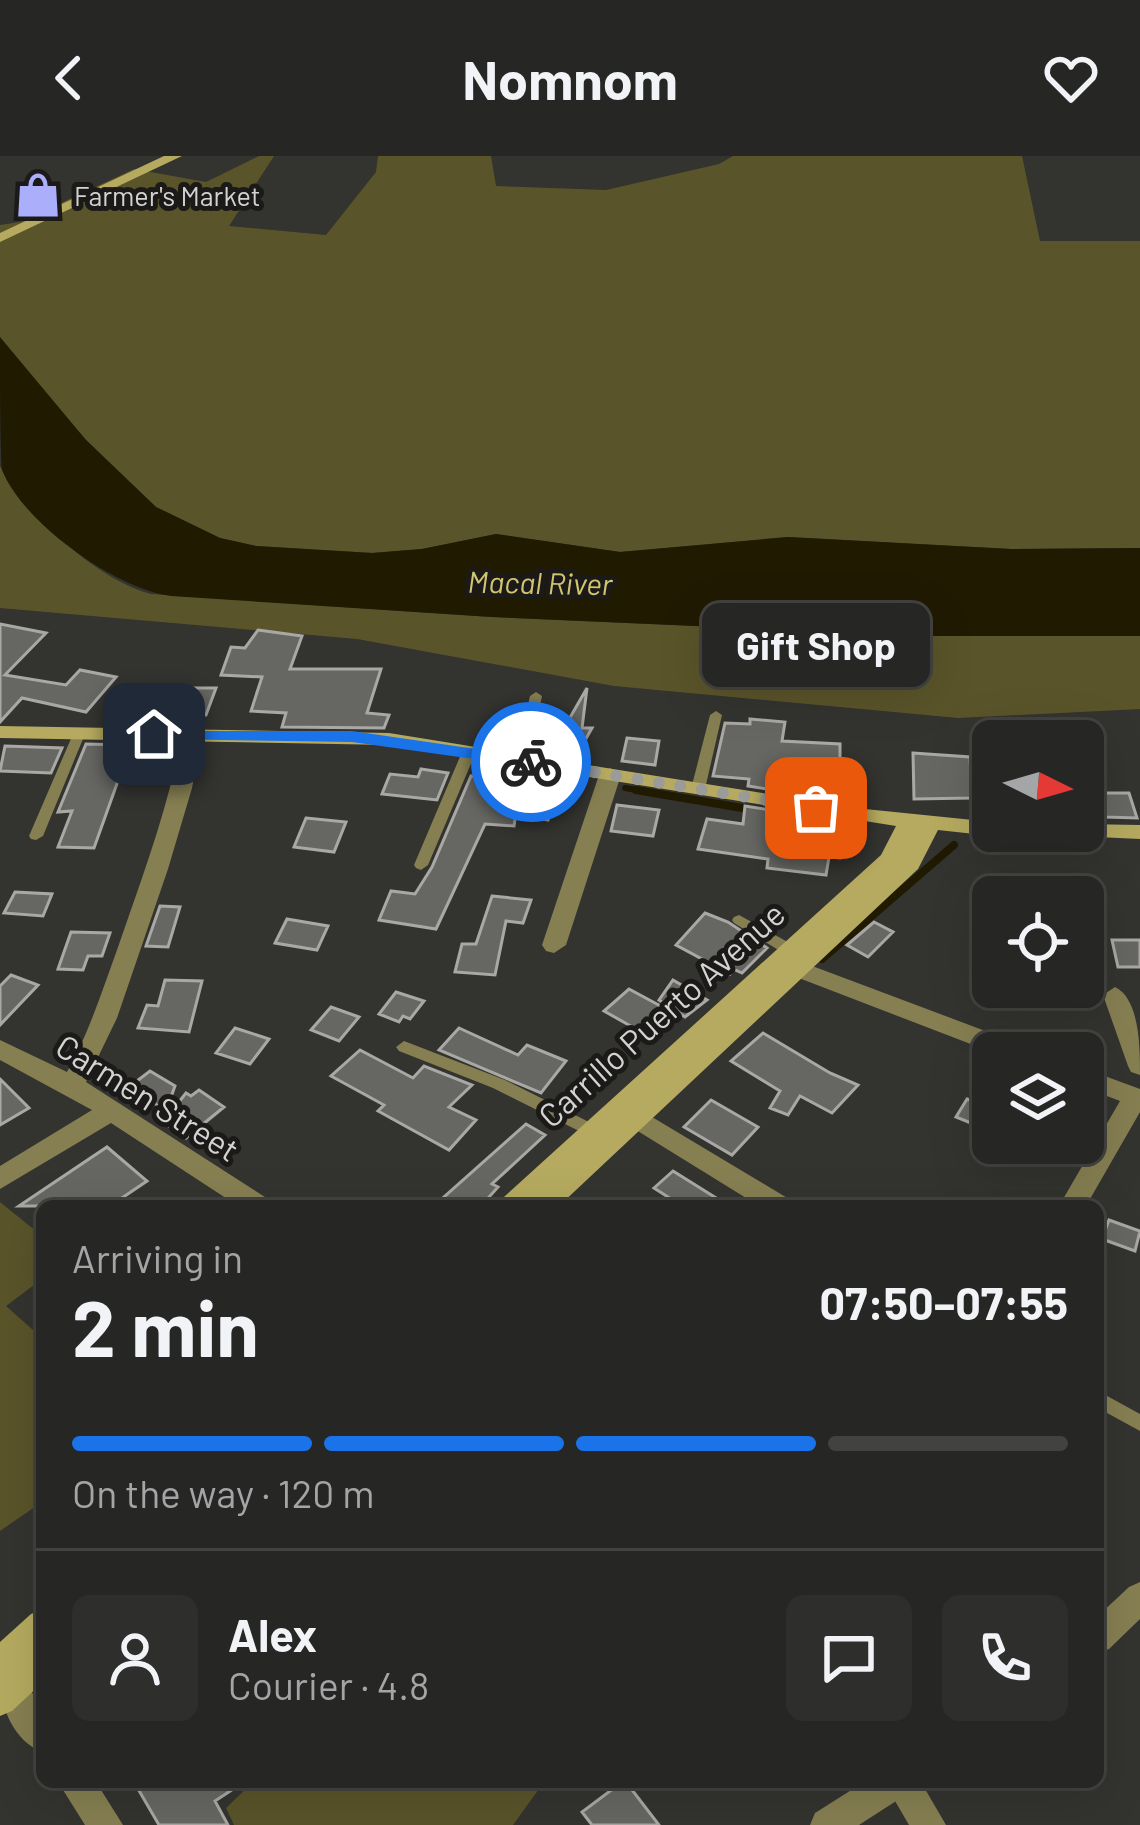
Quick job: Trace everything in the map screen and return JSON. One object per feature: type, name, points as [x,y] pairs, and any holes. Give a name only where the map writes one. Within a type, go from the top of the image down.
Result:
[{"type":"main road","points":[[0,238],[175,156]]},
{"type":"main road","points":[[0,732],[352,736],[972,827]]},
{"type":"main road","name":"Carrillo Puerto Avenue","points":[[514,1200],[910,864],[920,823]]},
{"type":"main road","points":[[1104,831],[1140,832]]},
{"type":"main road","name":"Carrillo Puerto Avenue","points":[[548,1200],[794,959]]},
{"type":"main road","points":[[3,1685],[36,1634]]},
{"type":"main road","points":[[3,1685],[36,1665]]},
{"type":"street","points":[[72,1085],[98,1035],[141,915],[181,787],[192,734]]},
{"type":"street","points":[[554,945],[610,775]]},
{"type":"street","points":[[794,959],[972,1033]]},
{"type":"street","points":[[1115,995],[1140,1066]]},
{"type":"street","name":"Carmen Street","points":[[0,1049],[72,1085],[250,1200]]},
{"type":"street","points":[[1076,1200],[1138,1098],[1104,1085]]},
{"type":"street","points":[[0,1179],[111,1111]]},
{"type":"street","points":[[637,1118],[770,1200]]},
{"type":"street","points":[[1104,1632],[1140,1597]]},
{"type":"street","points":[[3,1685],[36,1728]]},
{"type":"street","points":[[79,1788],[106,1825]]},
{"type":"street","points":[[827,1825],[888,1788]]},
{"type":"street","points":[[902,1788],[929,1825]]},
{"type":"lane","points":[[522,761],[536,696]]},
{"type":"lane","points":[[698,789],[716,716]]},
{"type":"lane","points":[[36,836],[79,734]]},
{"type":"lane","points":[[421,865],[469,752]]},
{"type":"lane","points":[[739,920],[794,959]]},
{"type":"lane","points":[[404,1047],[499,1084],[591,1130]]},
{"type":"lane","points":[[1104,1403],[1140,1423]]},
{"type":"shaded area","points":[[259,156],[274,156],[229,226],[326,235],[376,172],[378,156],[491,156],[496,186],[606,190],[719,164],[733,156],[1022,156],[1040,241],[1140,241],[1140,548],[1011,549],[788,537],[620,552],[496,534],[422,549],[372,553],[256,546],[220,538],[156,507],[86,440],[7,351],[0,337],[0,225],[20,222],[134,169],[206,182]]},
{"type":"shaded area","points":[[0,466],[28,505],[65,543],[108,575],[151,594],[492,617],[920,636],[1140,636],[1140,709],[958,718],[614,686],[357,639],[0,608]]},
{"type":"shaded area","points":[[0,1202],[36,1231],[36,1284],[6,1306],[36,1333],[36,1506],[0,1531]]},
{"type":"shaded area","points":[[247,1788],[540,1788],[513,1825],[234,1825],[226,1808]]},
{"type":"water","name":"Macal River","points":[[0,337],[86,440],[156,507],[220,538],[256,546],[372,553],[422,549],[496,534],[620,552],[788,537],[1011,549],[1140,548],[1140,636],[920,636],[492,617],[149,591],[74,550],[13,490],[2,470]]},
{"type":"building","points":[[0,624],[46,633],[5,675],[66,685],[80,670],[116,677],[86,712],[22,698],[0,722]]},
{"type":"building","points":[[258,630],[302,636],[290,669],[381,669],[367,713],[389,715],[384,728],[282,727],[286,713],[251,711],[262,677],[221,675],[231,647],[245,648]]},
{"type":"building","points":[[186,688],[216,688],[206,715],[176,714]]},
{"type":"building","points":[[587,688],[582,728],[592,728],[575,758],[549,754]]},
{"type":"building","points":[[750,719],[785,722],[782,741],[840,744],[840,778],[852,779],[851,802],[748,786],[749,779],[713,776],[725,723],[750,724]]},
{"type":"building","points":[[627,738],[659,741],[655,765],[622,761]]},
{"type":"building","points":[[86,744],[125,745],[122,757],[159,759],[152,779],[119,778],[94,848],[58,847],[72,811],[58,812]]},
{"type":"building","points":[[5,746],[62,748],[51,773],[0,771]]},
{"type":"building","points":[[913,753],[970,757],[972,798],[914,799]]},
{"type":"building","points":[[421,769],[448,773],[437,800],[382,794],[390,774],[418,777]]},
{"type":"building","points":[[538,773],[564,778],[548,820],[516,814],[514,826],[485,824],[436,929],[379,920],[391,891],[415,894],[432,867],[471,776],[525,785]]},
{"type":"building","points":[[1104,793],[1129,793],[1137,818],[1105,817]]},
{"type":"building","points":[[617,805],[659,810],[653,836],[611,831]]},
{"type":"building","points":[[745,806],[845,822],[840,858],[829,857],[826,875],[767,868],[768,859],[698,849],[707,819],[743,824]]},
{"type":"building","points":[[306,818],[346,822],[334,852],[294,847]]},
{"type":"building","points":[[15,892],[52,894],[43,916],[4,913]]},
{"type":"building","points":[[492,896],[531,900],[523,923],[506,921],[495,975],[455,972],[462,944],[476,944]]},
{"type":"building","points":[[160,906],[180,907],[168,947],[146,946]]},
{"type":"building","points":[[705,913],[767,948],[742,973],[733,969],[730,974],[676,945]]},
{"type":"building","points":[[287,919],[328,926],[317,950],[275,943]]},
{"type":"building","points":[[874,922],[893,932],[868,957],[847,945]]},
{"type":"building","points":[[71,932],[110,933],[102,956],[88,956],[83,970],[58,969]]},
{"type":"building","points":[[1112,940],[1140,940],[1140,967],[1118,967]]},
{"type":"building","points":[[11,975],[38,985],[0,1025],[0,986]]},
{"type":"building","points":[[165,980],[202,981],[189,1032],[138,1028],[147,1005],[158,1006]]},
{"type":"building","points":[[673,980],[707,1000],[685,1017],[659,1000]]},
{"type":"building","points":[[629,989],[668,1010],[643,1033],[604,1011]]},
{"type":"building","points":[[396,992],[424,1001],[410,1019],[403,1016],[399,1022],[379,1014]]},
{"type":"building","points":[[331,1007],[359,1017],[339,1041],[311,1030]]},
{"type":"building","points":[[235,1028],[269,1039],[250,1064],[216,1053]]},
{"type":"building","points":[[459,1028],[518,1055],[527,1045],[566,1061],[541,1093],[439,1050]]},
{"type":"building","points":[[763,1033],[858,1085],[832,1113],[800,1096],[788,1115],[770,1108],[780,1091],[731,1061]]},
{"type":"building","points":[[360,1050],[413,1078],[424,1066],[472,1085],[449,1107],[476,1120],[449,1150],[378,1111],[384,1105],[331,1076]]},
{"type":"building","points":[[150,1071],[175,1086],[166,1111],[129,1087]]},
{"type":"building","points":[[0,1079],[29,1108],[0,1125]]},
{"type":"building","points":[[199,1090],[224,1107],[186,1138],[163,1122],[186,1093],[191,1096]]},
{"type":"building","points":[[967,1099],[972,1101],[972,1123],[956,1117]]},
{"type":"building","points":[[711,1100],[758,1127],[732,1155],[684,1127]]},
{"type":"building","points":[[526,1124],[545,1135],[492,1184],[498,1187],[486,1200],[444,1197]]},
{"type":"building","points":[[107,1147],[147,1181],[119,1200],[36,1200],[36,1206],[19,1206]]},
{"type":"building","points":[[673,1171],[719,1200],[673,1200],[654,1188]]},
{"type":"building","points":[[1109,1220],[1140,1231],[1135,1251],[1104,1240]]},
{"type":"building","points":[[137,1788],[235,1788],[215,1801],[228,1825],[159,1825]]},
{"type":"building","points":[[614,1788],[631,1788],[659,1825],[592,1825],[582,1812]]},
{"type":"waterway","points":[[625,788],[640,791]]},
{"type":"waterway","points":[[640,791],[754,810]]},
{"type":"waterway","points":[[640,791],[653,793]]},
{"type":"waterway","points":[[822,959],[954,845]]},
{"type":"way so far","points":[[531,762],[816,808]]},
{"type":"place","name":"Farmer's Market","points":[[38,195]]},
{"type":"place","name":"Gift Shop","points":[[816,808]]},
{"type":"route","points":[[154,734],[352,736],[531,762]]}]
